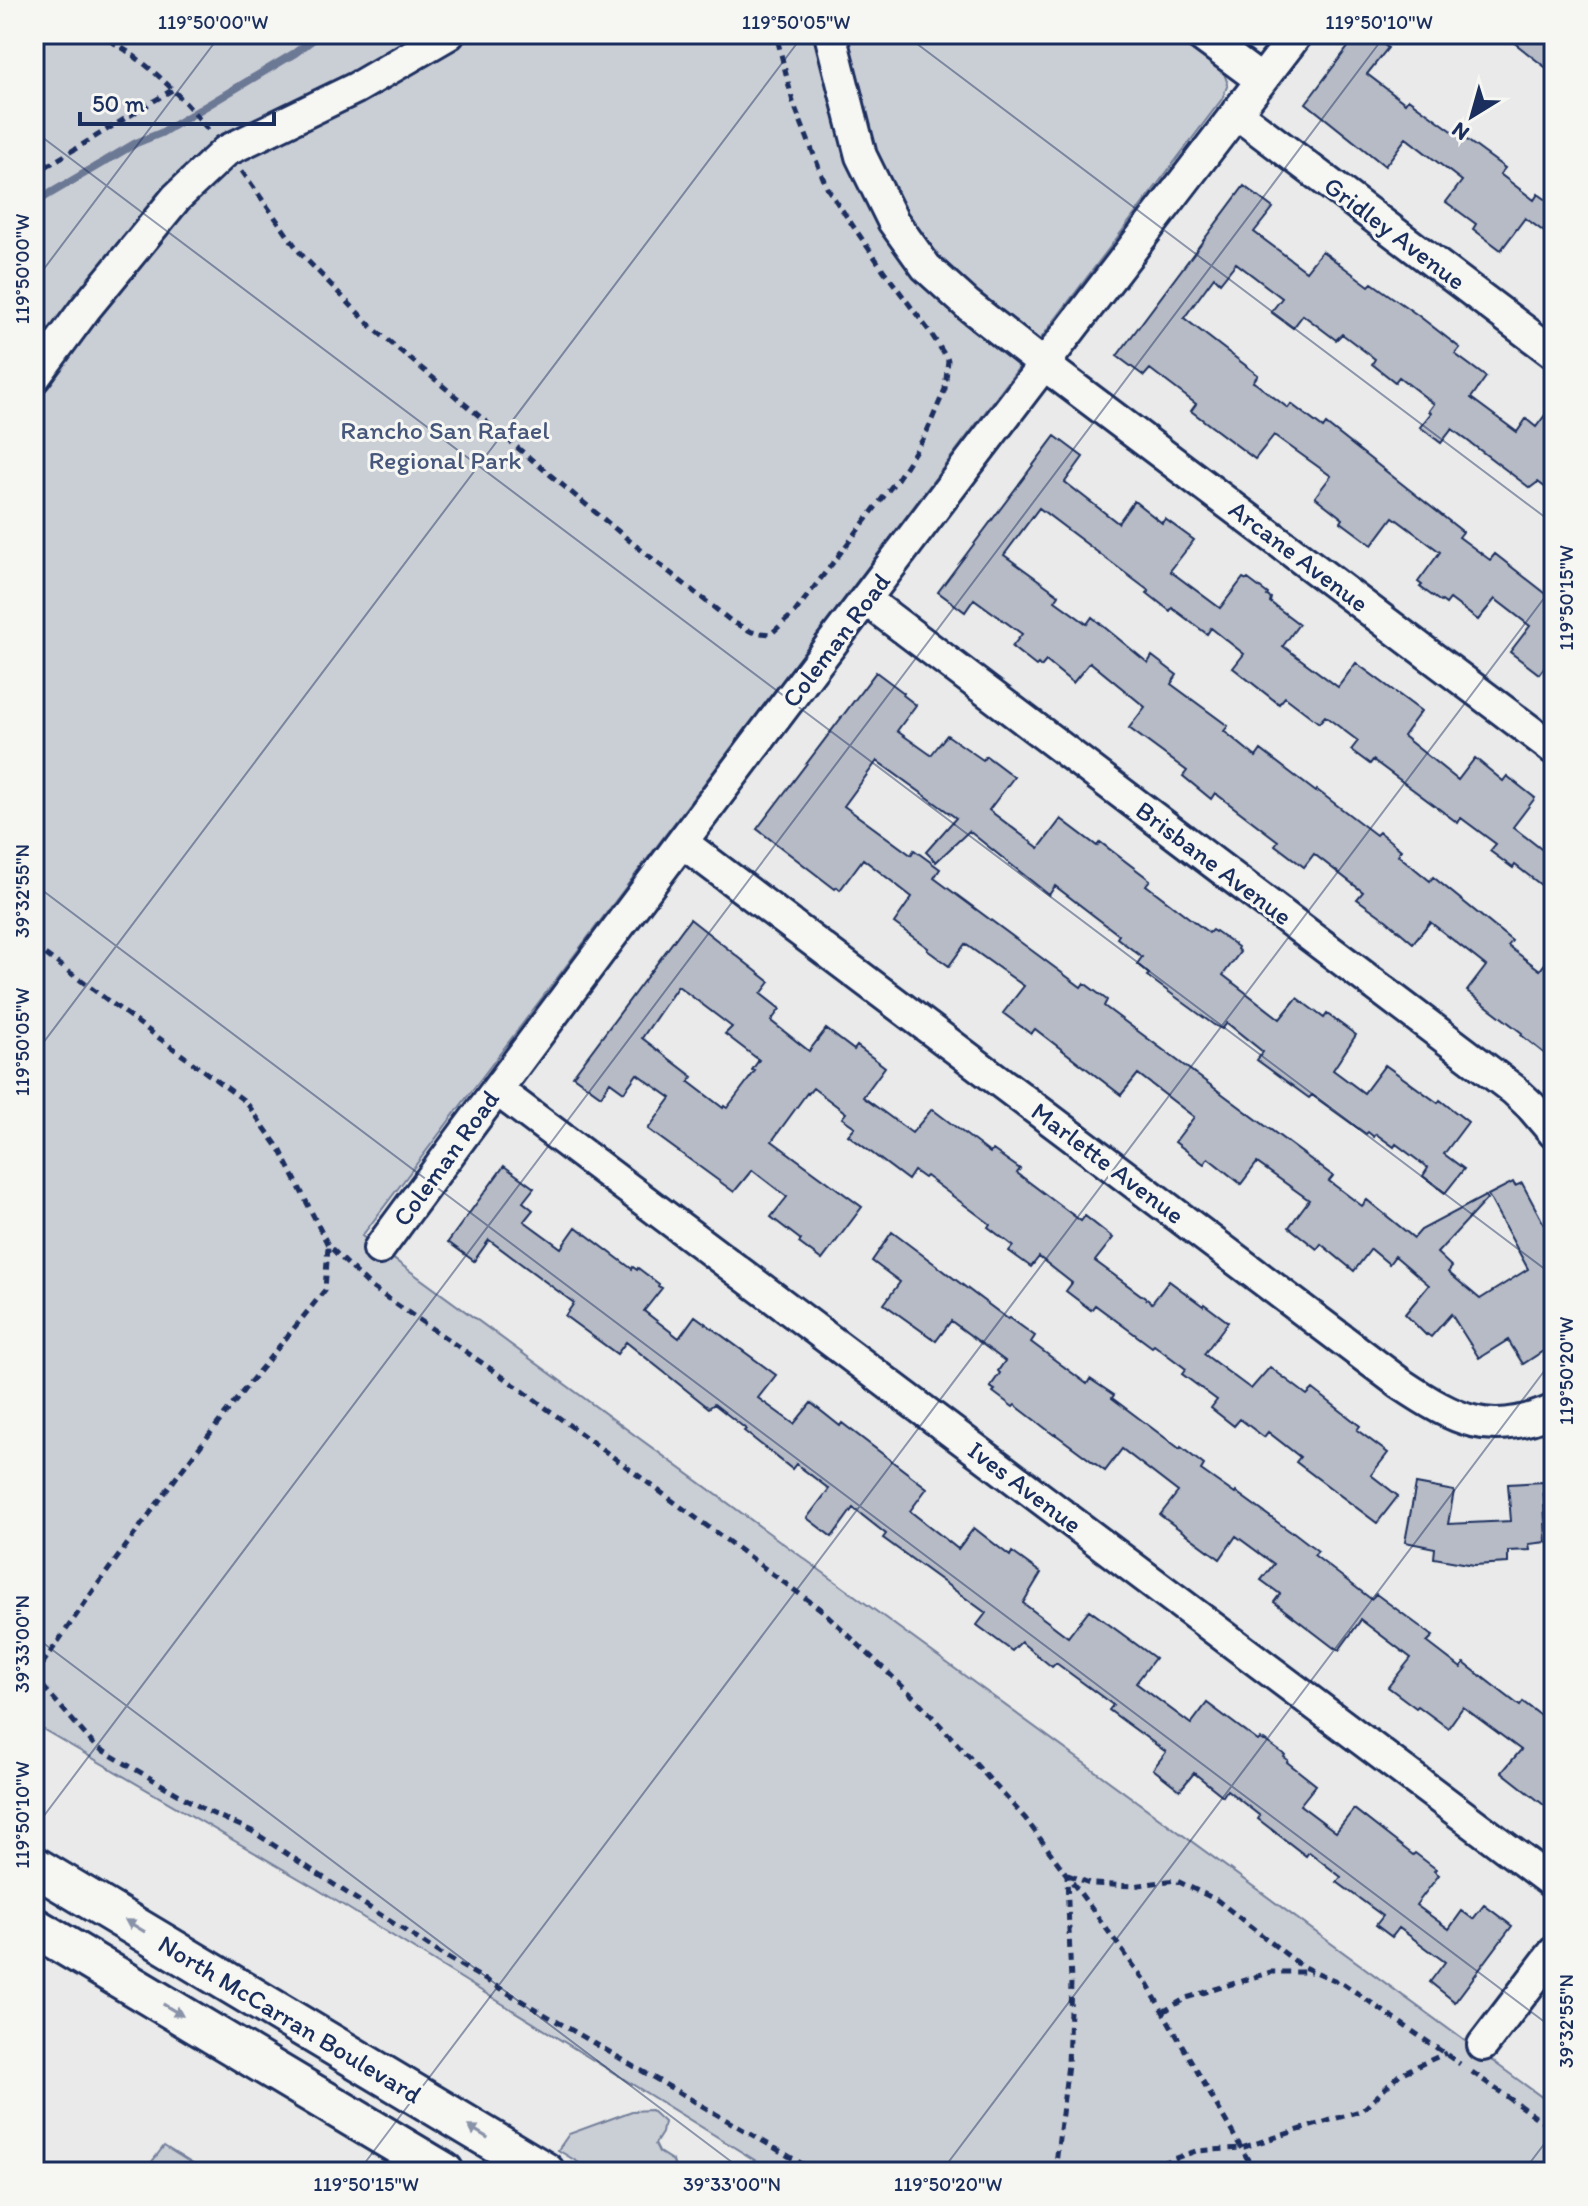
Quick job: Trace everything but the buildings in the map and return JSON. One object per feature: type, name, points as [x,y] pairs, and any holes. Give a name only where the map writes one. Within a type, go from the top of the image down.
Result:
[{"type":"main road","name":"North McCarran Boulevard","points":[[34,1866],[545,2172]]},
{"type":"main road","name":"North McCarran Boulevard","points":[[34,1927],[444,2172]]},
{"type":"street","points":[[34,378],[85,309],[176,198],[226,151],[356,88],[449,34]]},
{"type":"street","name":"Arcane Avenue","points":[[830,34],[861,156],[893,221],[926,267],[968,305],[1043,364],[1554,749]]},
{"type":"street","points":[[1199,34],[1261,80]]},
{"type":"street","name":"Coleman Road","points":[[379,1249],[1043,364],[1297,34]]},
{"type":"street","name":"Gridley Avenue","points":[[1236,113],[1554,353]]},
{"type":"street","name":"Brisbane Avenue","points":[[866,600],[1514,1090],[1554,1133]]},
{"type":"street","name":"Marlette Avenue","points":[[683,843],[1389,1375],[1435,1406],[1457,1417],[1481,1423],[1510,1424],[1554,1410]]},
{"type":"street","name":"Ives Avenue","points":[[497,1090],[1554,1884]]},
{"type":"street","points":[[1483,2045],[1554,1952]]},
{"type":"path","points":[[97,34],[116,43],[153,71],[198,117]]},
{"type":"path","points":[[226,151],[301,254],[373,328],[731,621],[752,632],[771,634],[795,612],[905,468],[925,436],[945,389],[948,360],[827,188],[793,102],[776,34]]},
{"type":"path","points":[[34,174],[172,90]]},
{"type":"path","points":[[34,946],[246,1102],[281,1151],[328,1245],[371,1287],[516,1386],[823,1611],[918,1701],[1025,1818],[1147,1984],[1255,2172]]},
{"type":"path","points":[[328,1245],[325,1290],[181,1471],[34,1676],[95,1746],[207,1811],[252,1831],[439,1953],[816,2172]]},
{"type":"path","points":[[1067,1875],[1092,1884],[1133,1886],[1175,1880],[1217,1900],[1301,1966],[1344,1984],[1554,2130]]},
{"type":"path","points":[[1055,2172],[1068,2064],[1071,1983],[1067,1875]]},
{"type":"path","points":[[1163,2012],[1186,1998],[1271,1972],[1316,1972]]},
{"type":"path","points":[[1135,2172],[1196,2151],[1241,2148],[1363,2110],[1400,2074],[1446,2053]]},
{"type":"green space","name":"Rancho San Rafael Regional Park","points":[[34,34],[1175,34],[1223,71],[1228,84],[1222,99],[362,1236],[1554,2106],[1554,2172],[774,2172],[317,1889],[34,1724]]},
{"type":"green space","points":[[651,2110],[664,2122],[655,2144],[659,2152],[673,2161],[676,2172],[594,2172],[558,2150],[569,2134],[632,2111]]},
{"type":"green space","points":[[164,2146],[201,2169],[207,2172],[144,2172]]},
{"type":"waterway","points":[[34,203],[136,143],[161,133],[295,53],[320,34]]}]
